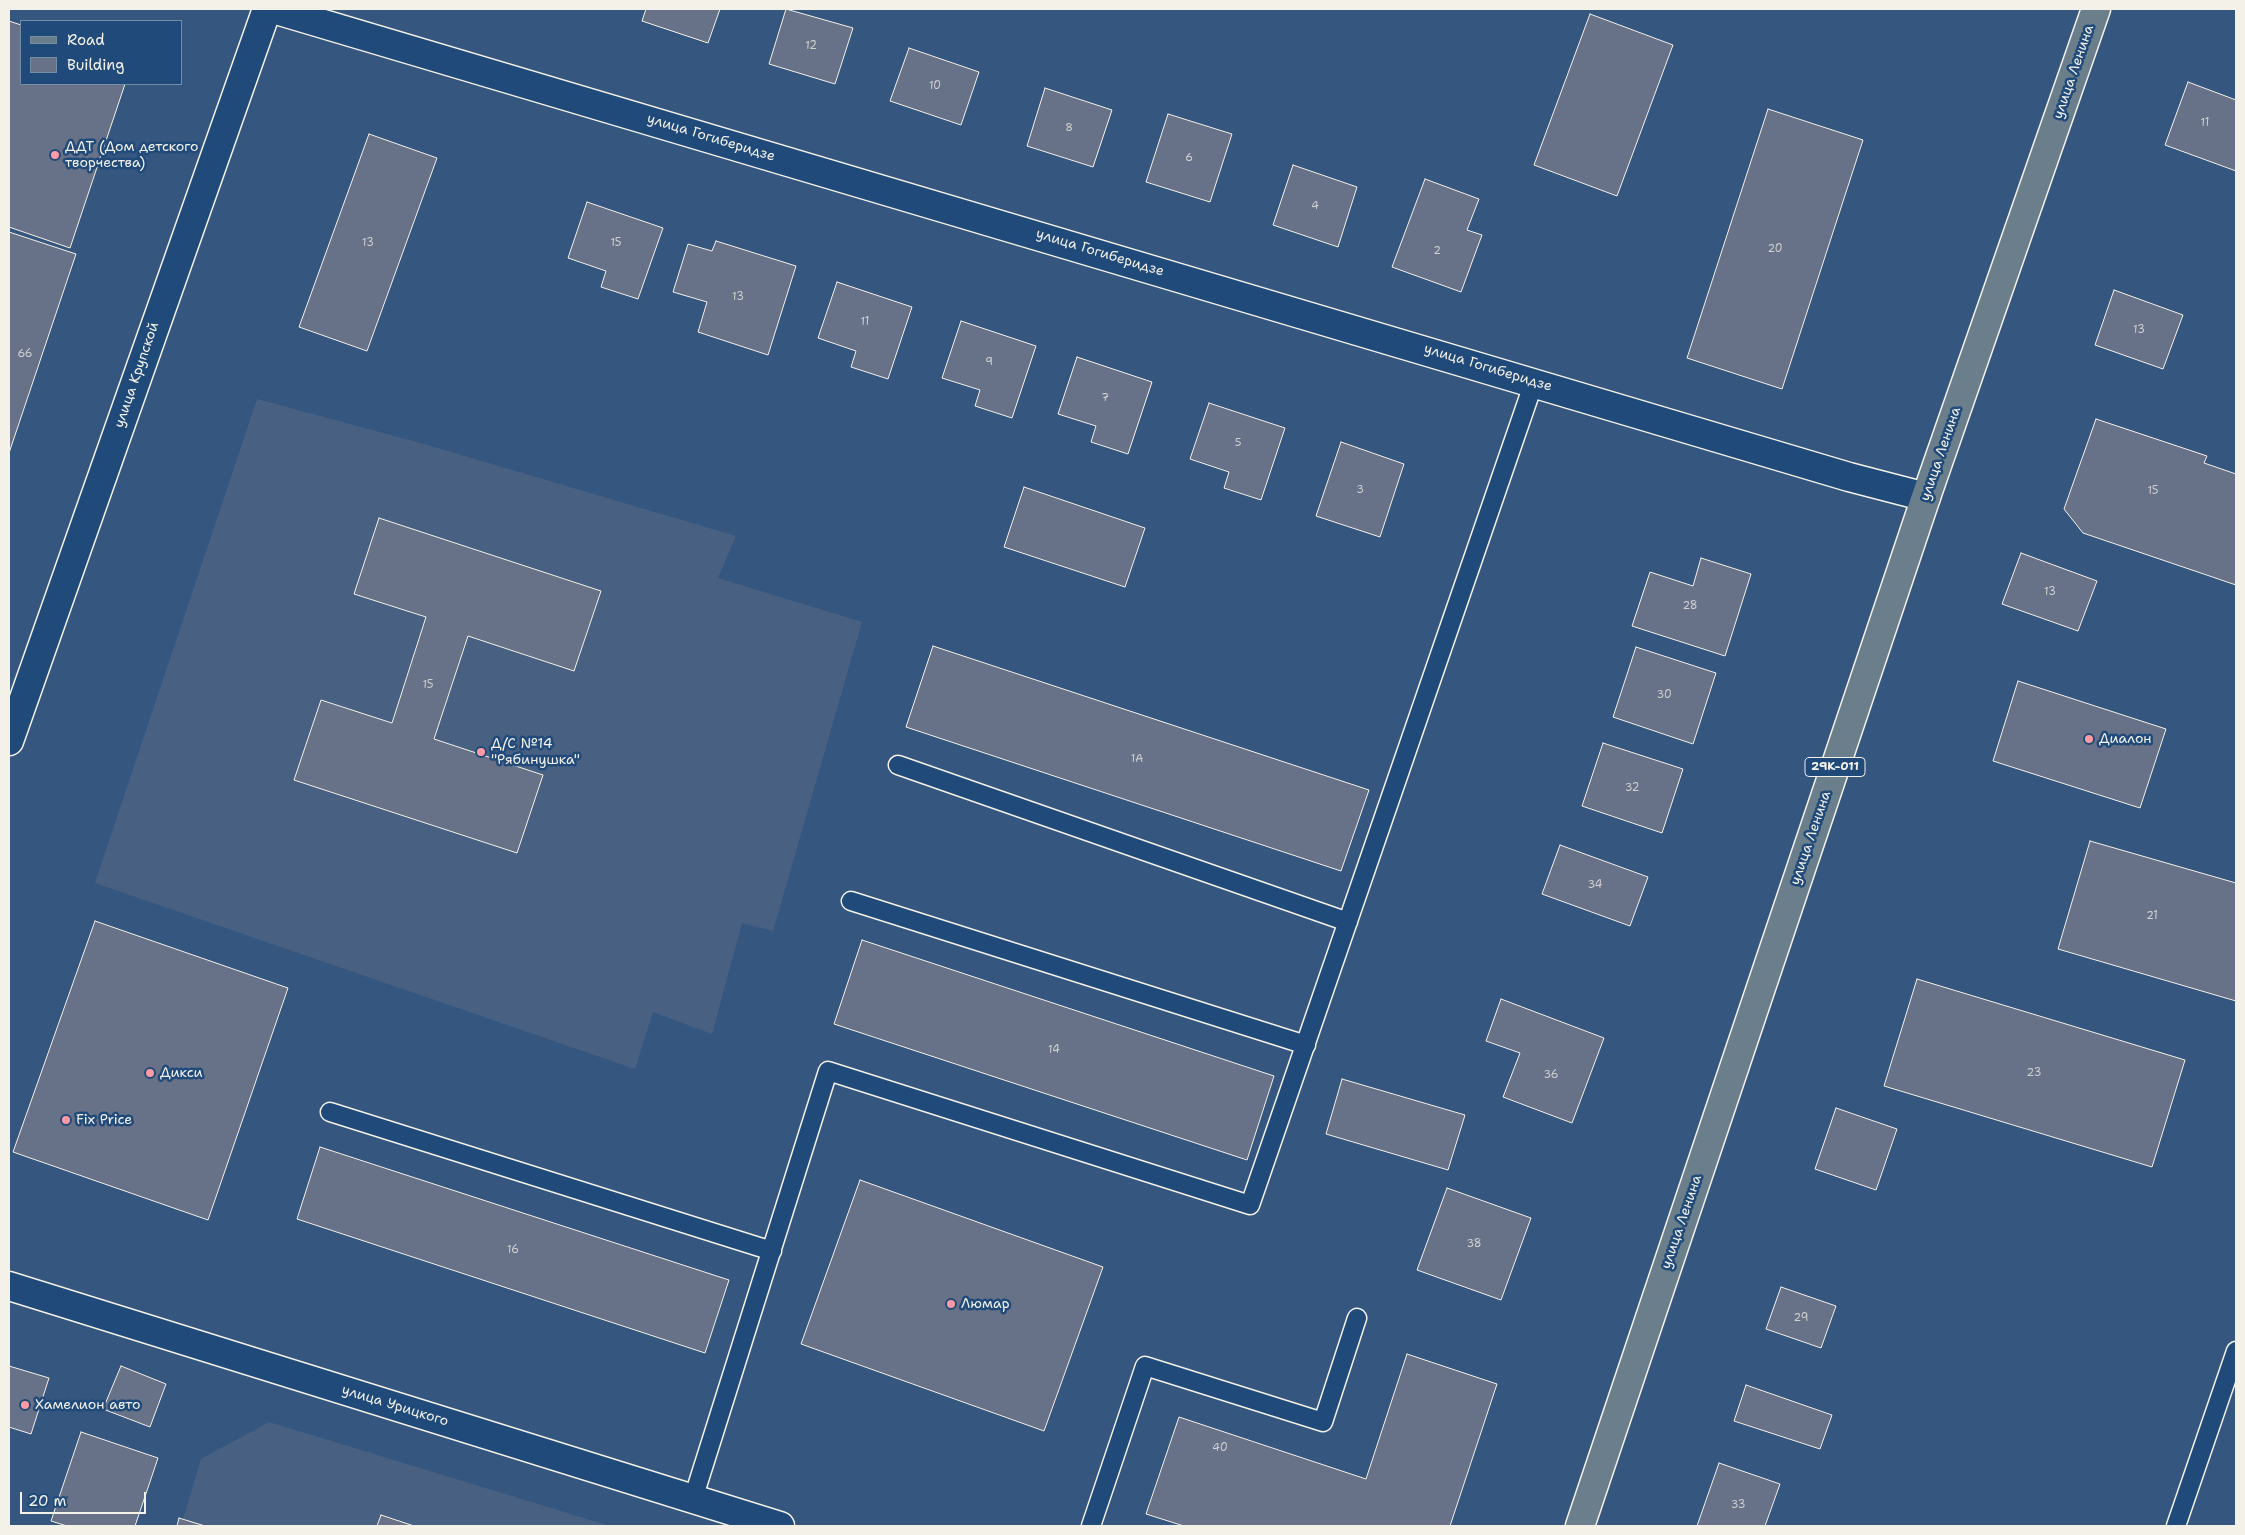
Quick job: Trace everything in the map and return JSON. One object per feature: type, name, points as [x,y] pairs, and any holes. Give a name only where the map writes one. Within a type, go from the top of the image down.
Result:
[{"type":"main road","name":"улица Ленина","points":[[1580,1526],[1926,497],[2096,9]]},
{"type":"street","name":"улица Крупской","points":[[9,741],[267,9]]},
{"type":"street","name":"улица Гогиберидзе","points":[[274,9],[1849,477],[1926,497]]},
{"type":"street","name":"улица Урицкого","points":[[9,1286],[780,1526]]},
{"type":"lane","points":[[694,1499],[828,1070],[1250,1206],[1534,382]]},
{"type":"lane","points":[[898,765],[1348,922]]},
{"type":"lane","points":[[851,901],[1306,1045]]},
{"type":"lane","points":[[330,1112],[772,1251]]},
{"type":"lane","points":[[1091,1526],[1145,1366],[1323,1422],[1358,1318]]},
{"type":"lane","points":[[2176,1526],[2236,1351]]},
{"type":"shaded area","name":"Д/С №14 \"Рябинушка\"","points":[[257,399],[424,444],[736,536],[718,578],[862,622],[773,931],[742,923],[712,1034],[653,1012],[635,1069],[95,883]]},
{"type":"shaded area","points":[[269,1422],[610,1526],[181,1526],[201,1459]]},
{"type":"building","points":[[646,9],[720,9],[708,43],[642,21]]},
{"type":"building","points":[[786,9],[853,28],[835,84],[769,64]]},
{"type":"building","points":[[1590,14],[1673,45],[1617,196],[1534,165]]},
{"type":"building","name":"ДДТ (Дом детского творчества)","points":[[9,21],[20,25],[20,85],[125,85],[70,248],[9,227]]},
{"type":"building","points":[[909,48],[979,72],[961,125],[890,101]]},
{"type":"building","points":[[2188,82],[2236,100],[2236,171],[2165,145]]},
{"type":"building","points":[[1045,88],[1112,110],[1093,167],[1027,146]]},
{"type":"building","points":[[1768,109],[1863,140],[1782,389],[1687,358]]},
{"type":"building","points":[[1168,114],[1232,134],[1210,202],[1146,182]]},
{"type":"building","points":[[369,134],[437,158],[367,351],[299,327]]},
{"type":"building","points":[[1293,165],[1357,187],[1338,247],[1273,225]]},
{"type":"building","points":[[1425,179],[1479,199],[1467,230],[1482,235],[1461,292],[1392,267]]},
{"type":"building","points":[[587,202],[663,228],[638,299],[601,287],[606,271],[568,258]]},
{"type":"building","points":[[9,232],[76,254],[9,453]]},
{"type":"building","points":[[716,241],[796,266],[768,355],[698,332],[707,302],[673,292],[688,244],[712,251]]},
{"type":"building","points":[[837,282],[912,307],[888,379],[851,367],[856,351],[818,338]]},
{"type":"building","points":[[2114,290],[2183,315],[2163,369],[2095,345]]},
{"type":"building","points":[[961,321],[1036,346],[1012,418],[975,406],[980,390],[942,378]]},
{"type":"building","points":[[1077,357],[1152,382],[1128,454],[1091,442],[1096,426],[1058,414]]},
{"type":"building","points":[[1209,403],[1285,428],[1261,500],[1224,488],[1229,472],[1190,459]]},
{"type":"building","points":[[2096,419],[2207,456],[2204,463],[2236,474],[2236,585],[2083,533],[2064,509]]},
{"type":"building","points":[[1341,442],[1404,464],[1380,537],[1316,516]]},
{"type":"building","points":[[1024,487],[1145,528],[1125,587],[1004,547]]},
{"type":"building","points":[[379,518],[601,591],[574,671],[468,636],[434,739],[543,775],[517,853],[294,780],[321,700],[392,723],[426,617],[354,594]]},
{"type":"building","points":[[2021,553],[2097,581],[2078,631],[2002,604]]},
{"type":"building","points":[[1701,558],[1751,574],[1725,656],[1632,626],[1650,572],[1693,586]]},
{"type":"building","points":[[933,646],[1369,790],[1341,871],[906,727]]},
{"type":"building","points":[[1636,647],[1716,673],[1693,744],[1613,717]]},
{"type":"building","points":[[2018,681],[2166,729],[2140,808],[1993,761]]},
{"type":"building","points":[[1603,743],[1683,769],[1662,833],[1582,806]]},
{"type":"building","points":[[2090,841],[2236,883],[2236,1001],[2058,949]]},
{"type":"building","points":[[1560,845],[1648,877],[1630,926],[1542,894]]},
{"type":"building","points":[[95,921],[288,988],[208,1220],[13,1152]]},
{"type":"building","points":[[862,940],[1274,1076],[1247,1160],[834,1024]]},
{"type":"building","points":[[1917,979],[2185,1060],[2152,1167],[1884,1086]]},
{"type":"building","points":[[1501,999],[1604,1038],[1572,1123],[1503,1097],[1520,1053],[1486,1041]]},
{"type":"building","points":[[1342,1079],[1465,1115],[1448,1170],[1326,1134]]},
{"type":"building","points":[[1836,1108],[1897,1129],[1876,1190],[1815,1169]]},
{"type":"building","points":[[320,1147],[729,1280],[705,1353],[297,1219]]},
{"type":"building","points":[[860,1180],[1103,1267],[1044,1431],[801,1344]]},
{"type":"building","points":[[1447,1188],[1531,1218],[1501,1300],[1417,1270]]},
{"type":"building","points":[[1781,1287],[1836,1306],[1821,1348],[1766,1329]]},
{"type":"building","points":[[1407,1354],[1497,1384],[1450,1526],[1184,1526],[1146,1514],[1179,1417],[1366,1479]]},
{"type":"building","points":[[9,1366],[49,1378],[31,1434],[9,1427]]},
{"type":"building","points":[[121,1366],[166,1384],[150,1427],[103,1409]]},
{"type":"building","points":[[1746,1385],[1832,1415],[1820,1449],[1734,1421]]},
{"type":"building","points":[[81,1432],[158,1458],[135,1526],[67,1526],[51,1521]]},
{"type":"building","points":[[1719,1463],[1780,1484],[1765,1526],[1697,1526]]},
{"type":"building","points":[[381,1515],[414,1526],[377,1526]]},
{"type":"building","points":[[179,1518],[205,1526],[177,1526]]},
{"type":"place","name":"ДДТ (Дом детского творчества)","points":[[55,155]]},
{"type":"place","name":"Диалон","points":[[2089,739]]},
{"type":"place","name":"Д/С №14 \"Рябинушка\"","points":[[481,752]]},
{"type":"place","name":"Дикси","points":[[150,1073]]},
{"type":"place","name":"Fix Price","points":[[66,1120]]},
{"type":"place","name":"Люмар","points":[[951,1304]]},
{"type":"place","name":"Хамелион авто","points":[[25,1405]]}]
